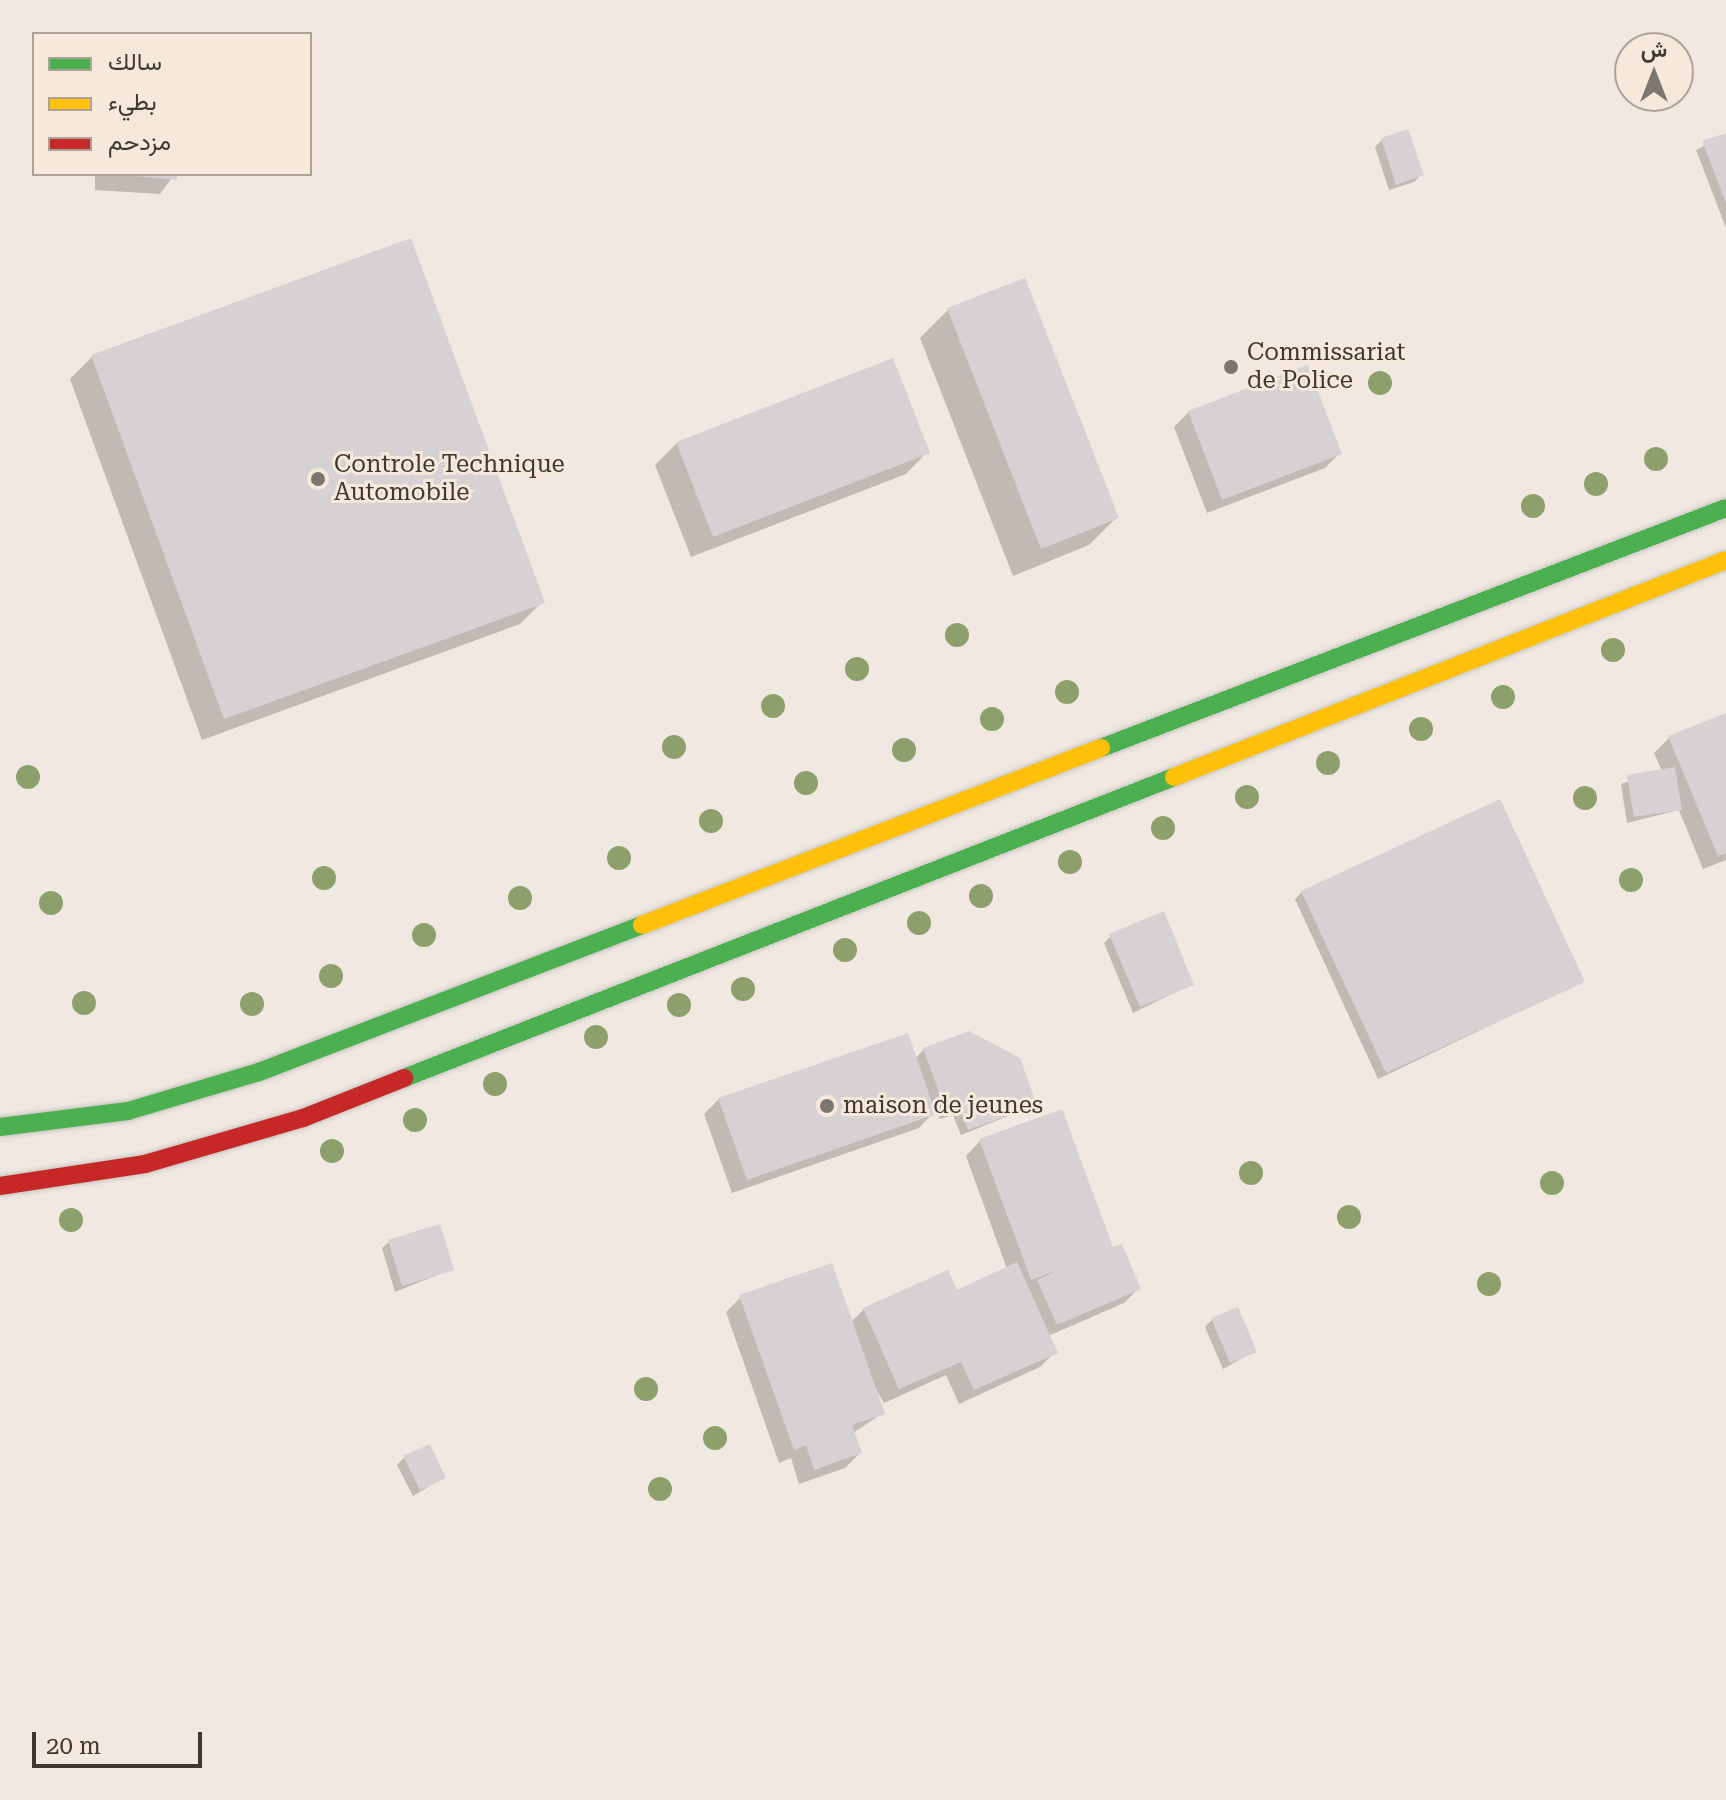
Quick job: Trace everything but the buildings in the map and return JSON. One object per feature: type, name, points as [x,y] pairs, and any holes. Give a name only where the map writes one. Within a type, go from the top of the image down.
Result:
[{"type":"highway","points":[[0,1127],[128,1111],[259,1072],[1726,508]]},
{"type":"highway","points":[[0,1186],[145,1164],[303,1118],[1726,560]]},
{"type":"traffic: fast","points":[[1101,748],[1726,508]]},
{"type":"traffic: fast","points":[[404,1078],[1174,777]]},
{"type":"traffic: fast","points":[[0,1127],[128,1111],[259,1072],[642,925]]},
{"type":"traffic: slow","points":[[1174,777],[1726,560]]},
{"type":"traffic: slow","points":[[642,925],[1101,748]]},
{"type":"traffic: jam","points":[[0,1186],[145,1164],[303,1118],[404,1078]]},
{"type":"place","name":"Commissariat de Police","points":[[1231,367]]},
{"type":"place","name":"Controle Technique Automobile","points":[[318,479]]},
{"type":"place","name":"maison de jeunes","points":[[827,1106]]}]
